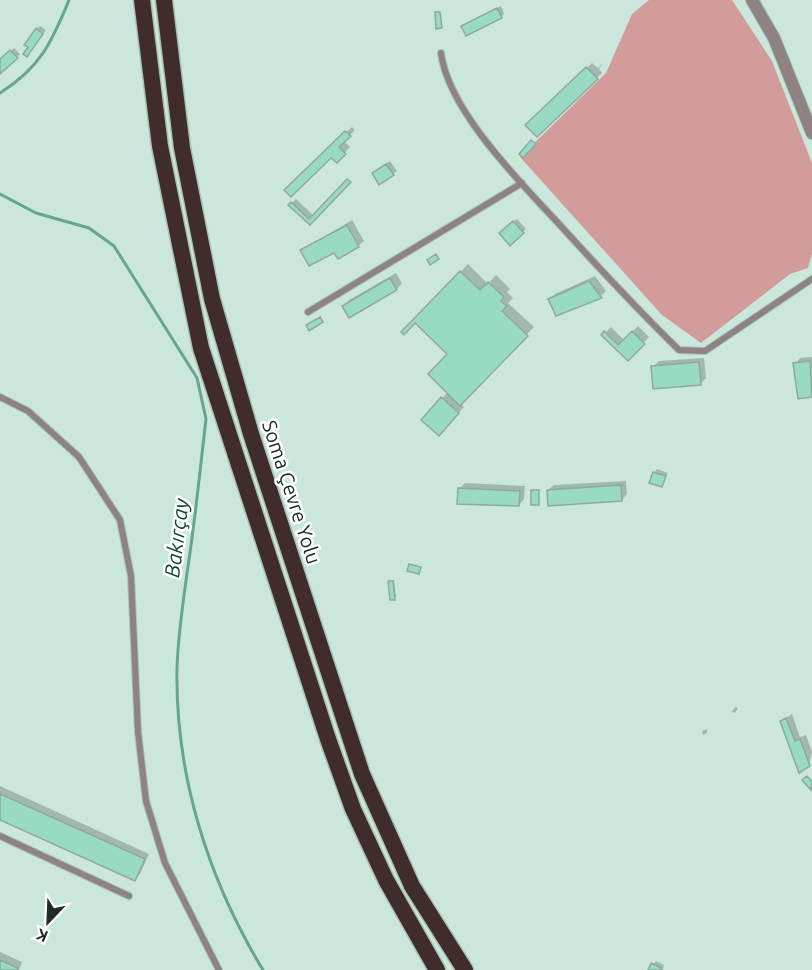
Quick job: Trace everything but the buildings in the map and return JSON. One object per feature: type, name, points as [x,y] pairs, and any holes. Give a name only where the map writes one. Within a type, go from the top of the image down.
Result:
[{"type":"highway","points":[[140,0],[146,28],[160,146],[201,348],[327,739],[353,809],[386,880],[437,970]]},
{"type":"highway","name":"Soma Çevre Yolu","points":[[164,0],[182,148],[212,299],[251,434],[362,774],[412,886],[465,970]]},
{"type":"highway","points":[[170,48],[173,0]]},
{"type":"street","points":[[752,0],[774,38],[812,132]]},
{"type":"lane","points":[[441,52],[443,70],[486,143],[627,299],[679,350],[705,351],[812,279]]},
{"type":"lane","points":[[308,312],[522,183]]},
{"type":"lane","points":[[0,396],[28,411],[79,457],[120,520],[131,576],[138,732],[146,801],[165,863],[219,970]]},
{"type":"lane","points":[[0,836],[129,896]]},
{"type":"shaded area","points":[[649,0],[732,0],[772,61],[812,163],[812,254],[808,268],[790,274],[701,343],[662,315],[520,157],[606,73],[632,14]]},
{"type":"waterway","name":"Bakırçay","points":[[0,93],[14,84],[35,64],[57,29],[69,0]]},
{"type":"waterway","name":"Bakırçay","points":[[0,194],[36,213],[89,228],[114,246],[197,378],[206,419],[178,644],[178,708],[182,748],[189,787],[211,863],[243,935],[263,970]]}]
